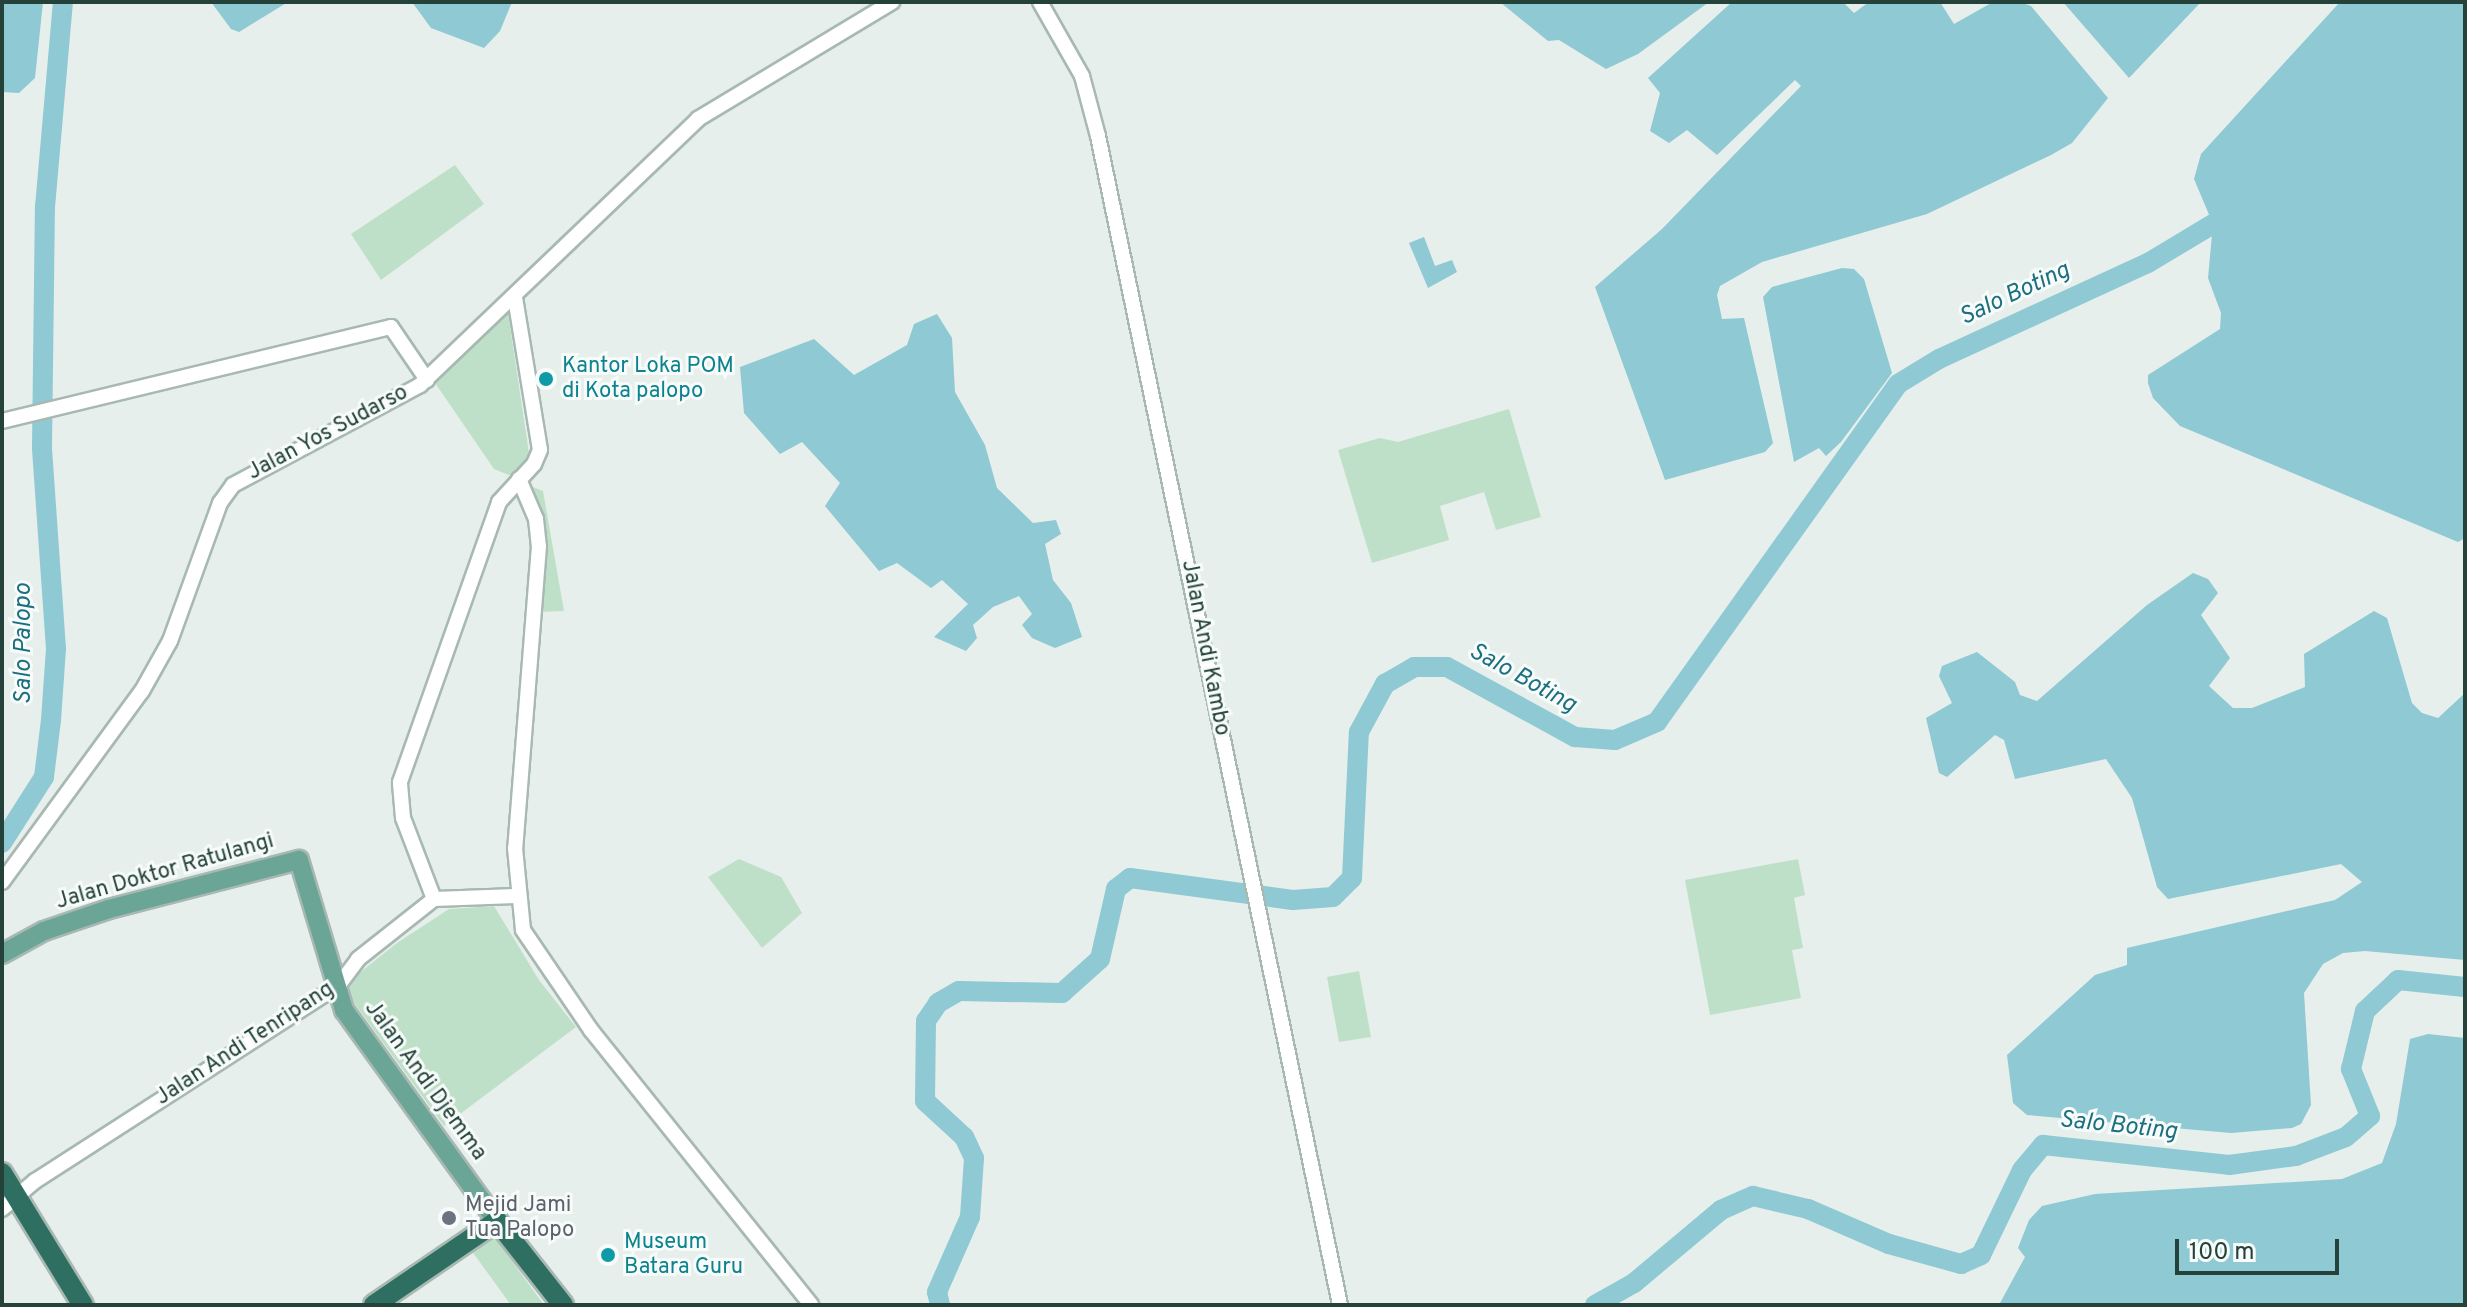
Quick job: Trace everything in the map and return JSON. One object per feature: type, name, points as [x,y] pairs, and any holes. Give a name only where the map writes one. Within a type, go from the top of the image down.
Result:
[{"type":"highway","points":[[2,1173],[11,1204],[83,1305]]},
{"type":"highway","points":[[374,1305],[497,1221]]},
{"type":"highway","name":"Jalan Andi Djemma","points":[[497,1221],[563,1305]]},
{"type":"main road","name":"Jalan Doktor Ratulangi","points":[[2,954],[44,931],[98,912],[299,860]]},
{"type":"main road","name":"Jalan Andi Djemma","points":[[299,860],[344,1010],[497,1221]]},
{"type":"street","name":"Jalan Yos Sudarso","points":[[2,882],[148,680],[170,641],[226,493],[269,462],[363,418],[427,380],[698,119],[892,2]]},
{"type":"street","name":"Jalan Andi Kambo","points":[[1040,2],[1082,76],[1098,136],[1340,1305]]},
{"type":"street","points":[[515,297],[540,450],[499,502],[400,782],[403,818],[434,899],[516,896]]},
{"type":"street","points":[[2,421],[391,327],[427,380]]},
{"type":"street","points":[[519,479],[536,519],[539,546],[530,712],[515,848],[516,896],[523,930],[591,1030],[811,1305]]},
{"type":"street","name":"Jalan Andi Tenripang","points":[[11,1204],[48,1172],[338,986],[358,959],[434,899]]},
{"type":"green space","points":[[455,165],[484,204],[381,280],[351,234]]},
{"type":"green space","points":[[508,313],[530,460],[514,477],[494,469],[433,380]]},
{"type":"green space","points":[[1509,409],[1541,517],[1496,530],[1484,492],[1440,506],[1449,540],[1372,563],[1338,450],[1380,438],[1398,442]]},
{"type":"green space","points":[[528,485],[543,491],[564,611],[538,612]]},
{"type":"green space","points":[[739,859],[781,877],[802,913],[762,948],[708,877]]},
{"type":"green space","points":[[1798,859],[1805,895],[1794,898],[1803,948],[1792,950],[1801,998],[1710,1015],[1685,880]]},
{"type":"green space","points":[[494,906],[539,980],[576,1027],[444,1126],[346,992],[358,974],[397,943],[449,909]]},
{"type":"green space","points":[[1359,971],[1371,1037],[1339,1042],[1327,977]]},
{"type":"green space","points":[[493,1235],[544,1305],[511,1305],[471,1250]]},
{"type":"water","points":[[2,2],[43,2],[35,78],[19,93],[2,92]]},
{"type":"water","points":[[211,2],[288,2],[239,32],[231,29]]},
{"type":"water","points":[[412,2],[512,2],[500,31],[484,48],[431,28]]},
{"type":"water","points":[[1500,2],[1709,2],[1638,54],[1606,69],[1559,40],[1548,41]]},
{"type":"water","points":[[1732,2],[1843,2],[1854,13],[1869,2],[1940,2],[1954,24],[1993,2],[2020,2],[2031,6],[2108,98],[2072,143],[2051,155],[1927,214],[1762,262],[1720,286],[1717,295],[1722,319],[1744,318],[1773,443],[1765,452],[1665,480],[1595,287],[1662,229],[1801,86],[1795,80],[1717,155],[1687,130],[1669,143],[1650,131],[1660,93],[1648,78]]},
{"type":"water","points":[[2063,2],[2201,2],[2129,78]]},
{"type":"water","points":[[2340,2],[2465,2],[2465,538],[2458,542],[2180,426],[2153,398],[2148,383],[2148,375],[2220,329],[2221,313],[2208,278],[2213,224],[2194,179],[2201,154]]},
{"type":"water","points":[[1424,237],[1435,266],[1452,260],[1457,272],[1428,288],[1409,243]]},
{"type":"water","points":[[1842,268],[1854,269],[1864,279],[1892,373],[1841,442],[1826,456],[1819,448],[1794,462],[1763,297],[1772,287]]},
{"type":"water","points":[[937,314],[952,338],[955,392],[985,445],[997,488],[1033,523],[1056,520],[1061,534],[1045,544],[1053,580],[1071,603],[1082,637],[1055,648],[1032,638],[1022,625],[1032,614],[1019,596],[993,607],[973,625],[977,638],[966,651],[934,637],[968,604],[942,580],[931,588],[897,563],[879,571],[825,506],[840,483],[802,442],[780,454],[744,413],[740,367],[814,339],[854,375],[907,345],[914,324]]},
{"type":"water","points":[[2193,573],[2208,579],[2218,593],[2201,615],[2230,658],[2209,686],[2233,708],[2252,708],[2305,687],[2304,654],[2374,611],[2387,618],[2412,703],[2422,713],[2438,718],[2465,693],[2465,960],[2365,951],[2343,953],[2323,964],[2304,993],[2311,1105],[2301,1124],[2292,1128],[2231,1133],[2027,1115],[2013,1103],[2007,1055],[2095,975],[2127,965],[2127,948],[2335,900],[2362,882],[2341,864],[2168,899],[2157,887],[2132,798],[2106,759],[2015,779],[2004,740],[1995,735],[1947,777],[1939,773],[1926,718],[1952,703],[1939,676],[1942,666],[1977,652],[2015,682],[2020,695],[2037,701],[2147,605]]},
{"type":"water","points":[[2428,1034],[2465,1038],[2465,1305],[1999,1305],[2025,1257],[2018,1248],[2029,1220],[2042,1206],[2095,1194],[2342,1179],[2382,1163],[2396,1124],[2410,1039]]},
{"type":"waterway","name":"Salo Palopo","points":[[2,843],[44,777],[51,720],[56,649],[42,447],[45,207],[63,2]]},
{"type":"waterway","name":"Salo Boting","points":[[940,1305],[937,1292],[970,1217],[974,1158],[964,1137],[925,1101],[926,1021],[938,1003],[959,991],[1062,993],[1100,959],[1116,889],[1130,878],[1293,900],[1333,897],[1352,878],[1359,732],[1385,684],[1414,667],[1447,667],[1575,737],[1615,740],[1657,722],[1898,384],[1939,359],[2148,263],[2213,224]]},
{"type":"waterway","name":"Salo Boting","points":[[1595,1305],[1634,1283],[1721,1210],[1753,1196],[1808,1209],[1889,1244],[1961,1264],[1981,1255],[2022,1170],[2043,1145],[2229,1165],[2296,1156],[2346,1137],[2370,1116],[2351,1069],[2365,1011],[2398,980],[2465,987]]},
{"type":"place","name":"Kantor Loka POM di Kota palopo","points":[[546,379]]},
{"type":"place","name":"Mejid Jami Tua Palopo","points":[[449,1218]]},
{"type":"place","name":"Museum Batara Guru","points":[[608,1255]]}]
